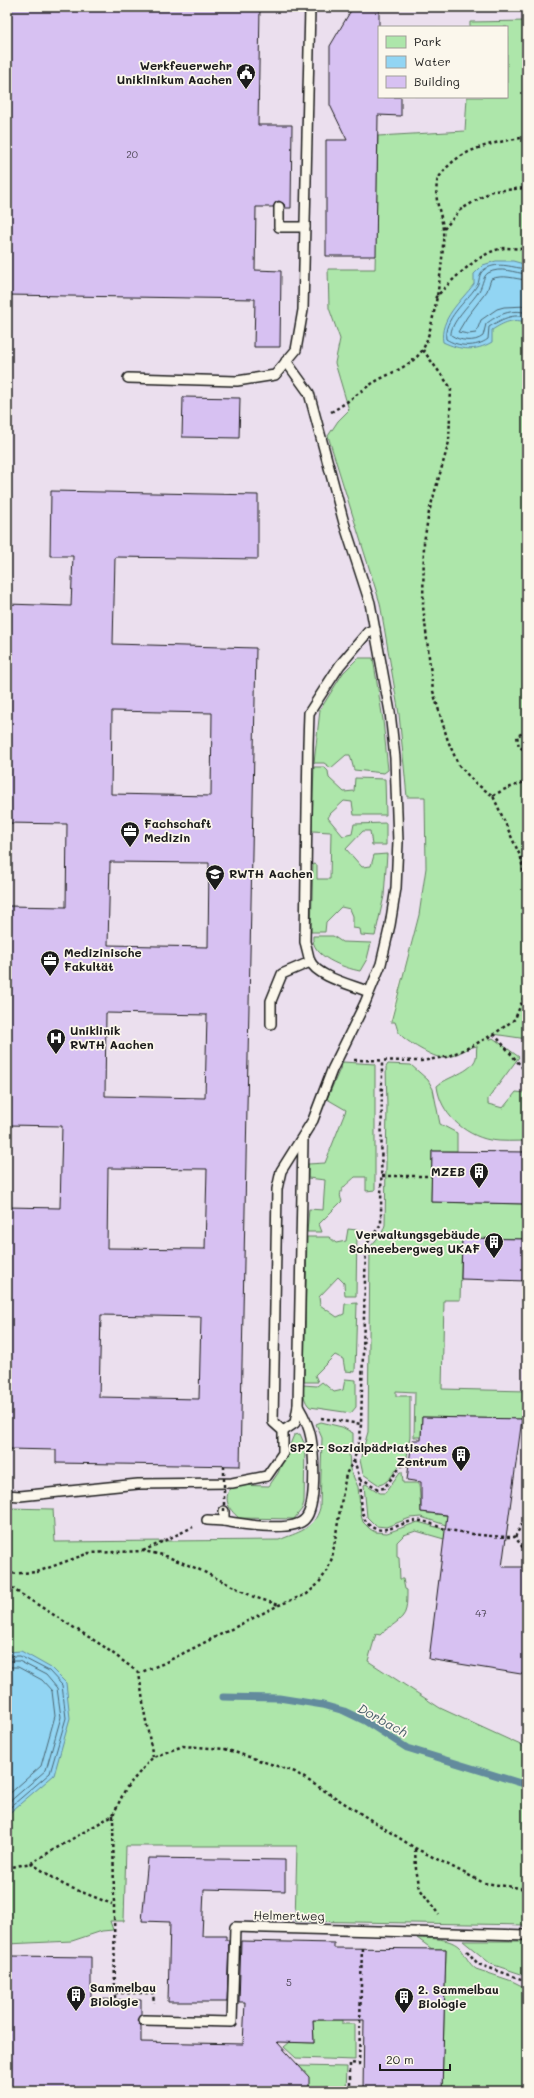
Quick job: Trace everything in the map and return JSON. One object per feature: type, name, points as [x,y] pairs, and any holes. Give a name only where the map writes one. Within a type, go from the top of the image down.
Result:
[{"type":"lane","points":[[128,378],[237,381],[274,375],[296,350],[303,310],[310,7]]},
{"type":"lane","points":[[279,208],[279,227],[305,227]]},
{"type":"lane","points":[[7,1495],[20,1496],[138,1484],[232,1483],[267,1476],[283,1453],[282,1431],[273,1422],[277,1189],[281,1171],[303,1139],[313,1120],[332,1070],[338,1060],[381,964],[390,925],[396,888],[398,842],[390,712],[370,602],[344,523],[309,393],[286,361]]},
{"type":"lane","points":[[369,992],[351,984],[324,976],[310,962],[305,942],[309,713],[340,665],[368,632],[375,630]]},
{"type":"lane","points":[[271,1024],[271,1001],[282,974],[310,962]]},
{"type":"lane","points":[[282,1431],[296,1423],[298,1406],[303,1139]]},
{"type":"lane","points":[[207,1520],[246,1525],[286,1526],[295,1525],[305,1520],[312,1505],[313,1470],[311,1438],[305,1418],[298,1406]]},
{"type":"lane","points":[[224,1511],[224,1521]]},
{"type":"lane","name":"Helmertweg","points":[[143,2020],[232,2022],[235,1927],[527,1935]]},
{"type":"path","points":[[316,421],[373,383],[413,361],[423,350],[433,325],[435,299],[440,272],[443,230],[436,202],[437,180],[450,163],[467,153],[494,142],[527,136]]},
{"type":"path","points":[[443,230],[460,210],[492,191],[527,188]]},
{"type":"path","points":[[435,299],[457,275],[478,259],[504,248],[527,249]]},
{"type":"path","points":[[423,350],[451,388],[449,442],[433,493],[424,542],[423,606],[433,691],[448,741],[458,764],[474,782],[493,796],[521,858],[527,893]]},
{"type":"path","points":[[527,644],[525,648],[527,655]]},
{"type":"path","points":[[527,731],[517,736],[519,748],[527,751]]},
{"type":"path","points":[[493,796],[503,790],[527,781]]},
{"type":"path","points":[[338,1060],[421,1061],[446,1057],[470,1047],[494,1034],[515,1019],[525,994],[527,981]]},
{"type":"path","points":[[494,1034],[527,1073]]},
{"type":"path","points":[[139,1673],[162,1664],[280,1605],[307,1594],[327,1571],[335,1545],[346,1474],[354,1460],[362,1424],[366,1245],[381,1224],[382,1060]]},
{"type":"path","points":[[382,1176],[431,1176]]},
{"type":"path","points":[[305,1418],[312,1417],[362,1424]]},
{"type":"path","points":[[354,1460],[360,1481],[366,1522],[374,1527],[382,1530],[414,1521],[424,1521],[442,1528],[481,1535],[515,1537],[527,1553]]},
{"type":"path","points":[[360,1481],[364,1480],[378,1489],[384,1488],[401,1466],[408,1465]]},
{"type":"path","points":[[224,1466],[224,1511]]},
{"type":"path","points":[[515,1537],[527,1515]]},
{"type":"path","points":[[143,1551],[207,1520]]},
{"type":"path","points":[[7,1574],[37,1572],[89,1553],[143,1551],[163,1555],[191,1566],[227,1582],[254,1597],[280,1605]]},
{"type":"path","points":[[7,1584],[103,1646],[139,1673],[153,1757]]},
{"type":"path","points":[[114,1999],[112,1904],[113,1815],[126,1788],[153,1757],[183,1746],[224,1749],[295,1772],[415,1848],[484,1883],[527,1889]]},
{"type":"path","points":[[7,1868],[31,1863],[113,1815]]},
{"type":"path","points":[[415,1848],[416,1869],[420,1889],[450,1932],[478,1964],[527,1981]]},
{"type":"path","points":[[31,1863],[64,1885],[112,1904]]},
{"type":"path","points":[[350,2091],[350,2063],[359,2064],[362,1930]]},
{"type":"path","points":[[115,1993],[154,1993],[154,2020]]},
{"type":"shaded area","name":"RWTH Aachen","points":[[7,7],[527,7],[527,21],[470,22],[470,26],[378,26],[378,98],[467,98],[466,131],[378,136],[375,269],[328,269],[329,308],[340,339],[335,363],[349,410],[338,421],[328,436],[380,602],[399,714],[407,797],[425,796],[426,868],[419,915],[389,1021],[527,1039],[527,1748],[440,1708],[368,1661],[352,1539],[55,1542],[53,1509],[7,1508]]},
{"type":"shaded area","points":[[125,1846],[297,1846],[296,1921],[527,1925],[527,2091],[7,2091],[7,1918]]},
{"type":"green space","points":[[527,21],[527,1039],[493,1034],[489,1040],[493,1038],[519,1057],[488,1099],[488,1104],[503,1108],[516,1092],[527,1093],[527,1141],[490,1140],[480,1137],[463,1128],[448,1114],[443,1105],[437,1086],[464,1071],[473,1063],[476,1058],[477,1046],[452,1056],[443,1058],[439,1057],[420,1049],[408,1041],[399,1033],[395,1022],[391,1022],[419,915],[426,868],[425,797],[407,797],[399,714],[380,603],[328,436],[338,421],[349,410],[335,363],[340,339],[329,308],[328,269],[375,269],[378,136],[465,131],[467,98],[508,98],[508,26],[470,26],[470,22]]},
{"type":"green space","points":[[358,658],[373,658],[383,720],[388,770],[384,773],[354,770],[350,755],[346,755],[331,768],[324,763],[314,763],[320,710],[343,673]]},
{"type":"green space","points":[[314,767],[324,767],[328,771],[329,778],[344,792],[354,791],[355,778],[385,779],[386,815],[354,815],[352,802],[344,801],[330,814],[328,818],[343,836],[352,834],[354,824],[386,823],[386,845],[372,845],[370,831],[363,831],[346,849],[362,867],[371,866],[374,855],[387,854],[384,896],[375,936],[361,935],[360,929],[353,928],[353,916],[350,909],[341,907],[326,922],[325,932],[311,932],[313,864],[317,865],[317,879],[330,879],[331,832],[312,831]]},
{"type":"green space","points":[[313,936],[333,936],[342,942],[371,943],[367,959],[360,971],[337,964],[322,955],[314,943]]},
{"type":"green space","points":[[343,1062],[375,1064],[375,1190],[366,1191],[366,1177],[355,1177],[342,1190],[342,1201],[319,1224],[322,1232],[307,1232],[309,1209],[323,1210],[325,1180],[308,1178],[308,1164],[325,1163],[346,1110],[327,1099]]},
{"type":"green space","points":[[388,1064],[411,1065],[428,1080],[433,1089],[440,1124],[457,1133],[457,1151],[432,1151],[431,1202],[527,1204],[527,1239],[462,1238],[460,1300],[444,1300],[442,1389],[527,1391],[526,1412],[522,1419],[422,1417],[421,1437],[414,1437],[415,1392],[396,1391],[396,1396],[410,1396],[410,1436],[407,1457],[387,1481],[379,1485],[363,1474],[360,1460],[368,1432],[370,1247],[382,1233],[385,1225],[387,1106],[386,1067]]},
{"type":"green space","points":[[348,1229],[357,1230],[356,1296],[345,1296],[344,1283],[338,1277],[319,1297],[320,1305],[337,1317],[344,1314],[345,1304],[357,1303],[355,1372],[345,1371],[343,1359],[335,1355],[315,1375],[318,1382],[304,1382],[307,1237],[329,1237],[336,1243],[346,1241]]},
{"type":"green space","points":[[345,1379],[356,1380],[356,1407],[351,1413],[310,1407],[306,1403],[303,1385],[317,1386],[322,1382],[334,1392],[343,1390]]},
{"type":"green space","points":[[321,1422],[342,1427],[353,1433],[353,1442],[349,1452],[350,1469],[358,1487],[363,1522],[370,1529],[375,1532],[387,1533],[418,1522],[504,1546],[444,1539],[416,1531],[404,1535],[397,1542],[397,1557],[399,1558],[400,1579],[403,1579],[405,1589],[407,1590],[405,1613],[399,1620],[380,1635],[376,1634],[368,1661],[440,1708],[527,1748],[527,1925],[295,1921],[297,1846],[126,1846],[124,1921],[110,1921],[113,1930],[102,1931],[72,1941],[7,1944],[7,1508],[53,1509],[55,1542],[279,1540],[299,1532],[309,1526],[314,1521],[320,1508],[322,1438],[316,1424]]},
{"type":"green space","points":[[300,1434],[305,1445],[304,1502],[302,1509],[294,1519],[239,1518],[229,1507],[227,1499],[232,1485],[269,1486],[278,1473],[294,1435]]},
{"type":"green space","points":[[400,1472],[402,1472],[403,1483],[419,1483],[421,1512],[508,1524],[506,1534],[452,1527],[421,1517],[410,1518],[386,1527],[376,1526],[367,1517],[364,1485],[366,1484],[380,1493],[385,1493]]},
{"type":"green space","points":[[417,1938],[440,1939],[452,1942],[461,1949],[469,1962],[476,1969],[512,1981],[524,1987],[523,2008],[527,2009],[527,2091],[442,2091],[446,1949],[432,1949]]},
{"type":"green space","points":[[463,1941],[527,1941],[527,1976],[491,1964]]},
{"type":"green space","points":[[313,2020],[342,2020],[342,2024],[355,2024],[355,2060],[296,2058],[284,2047],[290,2042],[314,2043]]},
{"type":"green space","points":[[299,2066],[347,2067],[346,2091],[309,2091]]},
{"type":"water","points":[[496,261],[513,261],[527,265],[527,323],[522,321],[513,321],[500,325],[492,330],[492,342],[474,349],[455,347],[443,342],[444,326],[457,304],[474,284],[474,274],[483,265]]},
{"type":"water","points":[[21,1651],[51,1668],[66,1683],[70,1718],[54,1775],[7,1815],[7,1652]]},
{"type":"building","points":[[7,7],[260,7],[258,125],[292,125],[291,208],[285,208],[284,204],[279,201],[276,202],[273,207],[256,207],[255,270],[281,271],[280,347],[254,347],[255,299],[7,295]]},
{"type":"building","points":[[353,7],[379,7],[378,98],[401,98],[401,116],[378,115],[376,256],[326,256],[326,140],[347,140],[330,105],[330,46]]},
{"type":"building","points":[[183,397],[240,398],[239,438],[182,437]]},
{"type":"building","name":"Uniklinik RWTH Aachen","points":[[51,491],[258,495],[258,559],[115,557],[113,644],[256,648],[240,1466],[56,1463],[56,1450],[7,1449],[7,1207],[60,1208],[62,1126],[7,1125],[7,906],[66,907],[67,824],[7,823],[7,604],[71,606],[73,556],[50,556]],"holes":[[[112,711],[212,713],[211,796],[111,794]],[[110,862],[209,863],[208,947],[108,945]],[[106,1013],[207,1015],[205,1098],[105,1096]],[[108,1168],[207,1169],[205,1249],[107,1248]],[[101,1315],[201,1317],[199,1399],[99,1397]]]},
{"type":"building","name":"MZEB","points":[[432,1151],[527,1152],[527,1204],[431,1202]]},
{"type":"building","name":"Verwaltungsgebäude Schneebergweg UKAF","points":[[462,1238],[527,1239],[527,1281],[461,1279]]},
{"type":"building","points":[[422,1417],[522,1419],[502,1567],[527,1567],[527,1675],[429,1659],[447,1515],[421,1512],[421,1482],[407,1480],[412,1440],[421,1440]]},
{"type":"building","points":[[148,1858],[285,1860],[285,1891],[204,1889],[202,1936],[226,1936],[226,1940],[229,1940],[227,2002],[168,2002],[170,1922],[142,1921]]},
{"type":"building","points":[[241,1941],[334,1943],[334,1948],[446,1949],[442,2091],[363,2091],[364,2020],[313,2020],[314,2043],[277,2042],[309,2077],[309,2091],[7,2091],[11,1956],[91,1957],[91,1999],[141,2000],[141,2014],[137,2020],[141,2026],[141,2042],[243,2044],[245,2002],[239,2002]]},
{"type":"waterway","name":"Dorbach","points":[[223,1697],[279,1698],[323,1705],[344,1711],[365,1721],[407,1748],[527,1785]]},
{"type":"place","name":"Werkfeuerwehr Uniklinikum Aachen","points":[[246,90]]},
{"type":"place","name":"Fachschaft Medizin","points":[[130,848]]},
{"type":"place","name":"RWTH Aachen","points":[[215,891]]},
{"type":"place","name":"Medizinische Fakultät","points":[[50,977]]},
{"type":"place","name":"Uniklinik RWTH Aachen","points":[[56,1055]]},
{"type":"place","name":"MZEB","points":[[479,1189]]},
{"type":"place","name":"Verwaltungsgebäude Schneebergweg UKAF","points":[[494,1259]]},
{"type":"place","name":"SPZ - Sozialpädriatisches Zentrum","points":[[461,1472]]},
{"type":"place","name":"Sammelbau Biologie","points":[[76,2012]]},
{"type":"place","name":"2. Sammelbau Biologie","points":[[404,2014]]}]
